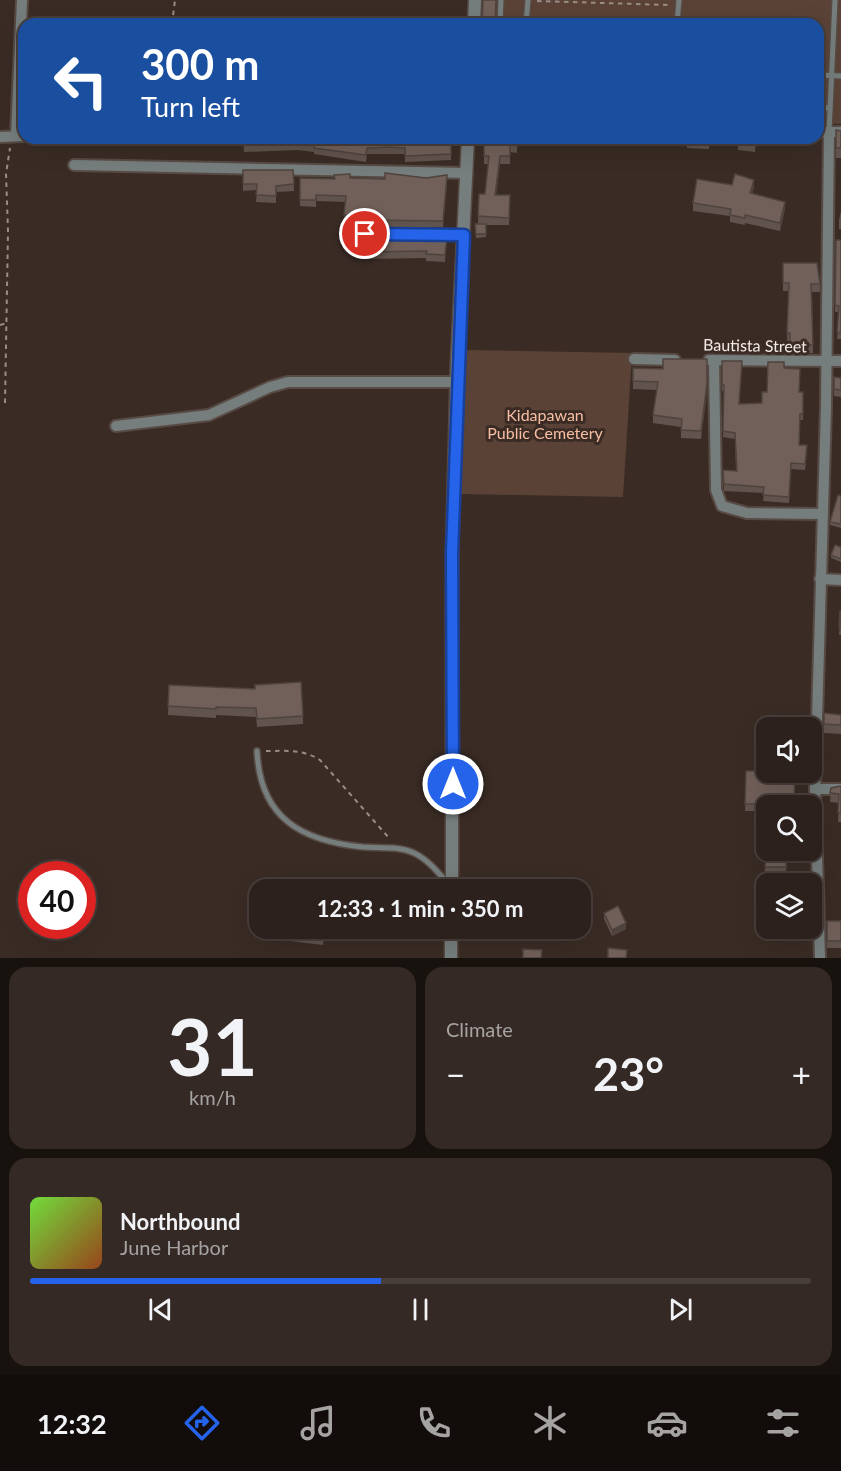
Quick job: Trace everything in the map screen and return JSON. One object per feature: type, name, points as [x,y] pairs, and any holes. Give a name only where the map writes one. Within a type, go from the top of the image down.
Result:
[{"type":"street","points":[[22,0],[22,18]]},
{"type":"street","points":[[474,18],[475,0]]},
{"type":"street","points":[[824,132],[841,132]]},
{"type":"street","points":[[820,958],[815,789],[826,361],[829,132]]},
{"type":"street","points":[[0,137],[18,136]]},
{"type":"street","points":[[452,879],[452,553],[468,144]]},
{"type":"street","points":[[74,165],[467,173]]},
{"type":"street","points":[[365,234],[464,235]]},
{"type":"street","name":"Bautista Street","points":[[633,359],[841,361]]},
{"type":"street","points":[[702,360],[716,490],[722,506],[747,513],[821,514]]},
{"type":"street","points":[[116,426],[209,415],[270,387],[288,382],[457,382]]},
{"type":"street","points":[[820,579],[841,580]]},
{"type":"street","points":[[815,789],[841,789]]},
{"type":"street","points":[[451,939],[451,958]]},
{"type":"lane","points":[[500,18],[501,0]]},
{"type":"lane","points":[[526,18],[528,0]]},
{"type":"lane","points":[[829,132],[835,0]]},
{"type":"lane","points":[[677,18],[678,3]]},
{"type":"lane","points":[[824,75],[841,76]]},
{"type":"lane","points":[[824,108],[830,108]]},
{"type":"lane","points":[[257,751],[259,781],[265,795],[288,822],[312,837],[337,844],[413,853],[429,864],[443,879]]},
{"type":"path","points":[[173,18],[175,0]]},
{"type":"path","points":[[528,0],[678,3]]},
{"type":"path","points":[[5,403],[6,174],[9,152],[18,139]]},
{"type":"path","points":[[0,325],[7,323]]},
{"type":"path","points":[[257,751],[298,751],[309,753],[320,760],[400,850]]},
{"type":"green space","points":[[483,0],[841,0],[841,124],[824,123],[824,18],[482,18]]},
{"type":"green space","name":"Kidapawan Public Cemetery","points":[[465,350],[632,353],[623,497],[461,494]]},
{"type":"building","points":[[483,0],[496,0],[495,18],[482,18]]},
{"type":"building","points":[[836,130],[841,131],[841,148],[836,148]]},
{"type":"building","points":[[244,144],[298,144],[244,145]]},
{"type":"building","points":[[298,144],[451,144],[451,154],[405,156],[405,148],[388,147],[367,148],[366,155],[314,148],[314,145]]},
{"type":"building","points":[[510,144],[510,156],[500,156],[495,195],[510,195],[509,218],[478,216],[479,194],[485,194],[489,156],[484,156],[484,145]]},
{"type":"building","points":[[243,170],[293,170],[294,184],[276,186],[276,196],[256,195],[257,184],[243,184]]},
{"type":"building","points":[[385,173],[426,178],[447,175],[443,221],[362,220],[362,217],[344,215],[346,196],[316,195],[316,200],[300,200],[300,178],[335,179],[334,175],[350,174],[350,178],[385,179]]},
{"type":"building","points":[[735,174],[754,180],[750,193],[785,202],[780,223],[745,215],[745,218],[730,215],[731,209],[693,203],[697,179],[732,185]]},
{"type":"building","points":[[475,224],[486,224],[486,234],[476,234]]},
{"type":"building","points":[[362,234],[447,236],[445,255],[426,254],[427,251],[362,252]]},
{"type":"building","points":[[836,240],[841,240],[841,333],[837,332],[839,306],[835,305]]},
{"type":"building","points":[[783,263],[817,263],[820,284],[811,284],[813,345],[790,344],[790,333],[787,333],[789,283],[783,283]]},
{"type":"building","points":[[663,359],[707,359],[707,383],[701,431],[681,430],[682,419],[653,415],[658,382],[633,381],[633,368],[663,369]]},
{"type":"building","points":[[722,361],[742,361],[739,404],[762,403],[762,392],[767,392],[768,362],[784,362],[784,368],[800,369],[799,392],[803,392],[803,414],[800,414],[799,445],[807,445],[805,464],[791,463],[789,497],[763,495],[764,487],[724,484],[723,470],[737,471],[735,433],[723,431]]},
{"type":"building","points":[[834,377],[841,378],[841,390],[834,389]]},
{"type":"building","points":[[838,495],[841,496],[841,524],[830,522]]},
{"type":"building","points":[[835,545],[841,547],[841,559],[831,555]]},
{"type":"building","points":[[840,611],[841,628],[839,628]]},
{"type":"building","points":[[301,682],[303,716],[257,719],[256,708],[216,707],[216,709],[168,706],[169,685],[255,689],[255,685]]},
{"type":"building","points":[[824,713],[841,715],[841,725],[824,724]]},
{"type":"building","points":[[746,771],[756,771],[756,783],[795,783],[794,795],[756,795],[756,804],[745,804]]},
{"type":"building","points":[[841,786],[841,813],[838,813],[839,794],[830,793],[831,788]]},
{"type":"building","points":[[766,861],[786,861],[786,867],[765,867]]},
{"type":"building","points":[[618,906],[626,923],[612,930],[604,913]]},
{"type":"building","points":[[827,921],[841,921],[841,941],[827,941]]},
{"type":"building","points":[[608,948],[627,950],[626,958],[608,958]]},
{"type":"building","points":[[523,949],[542,950],[541,958],[523,958]]},
{"type":"route","points":[[365,234],[464,235],[452,553],[453,784]]}]
